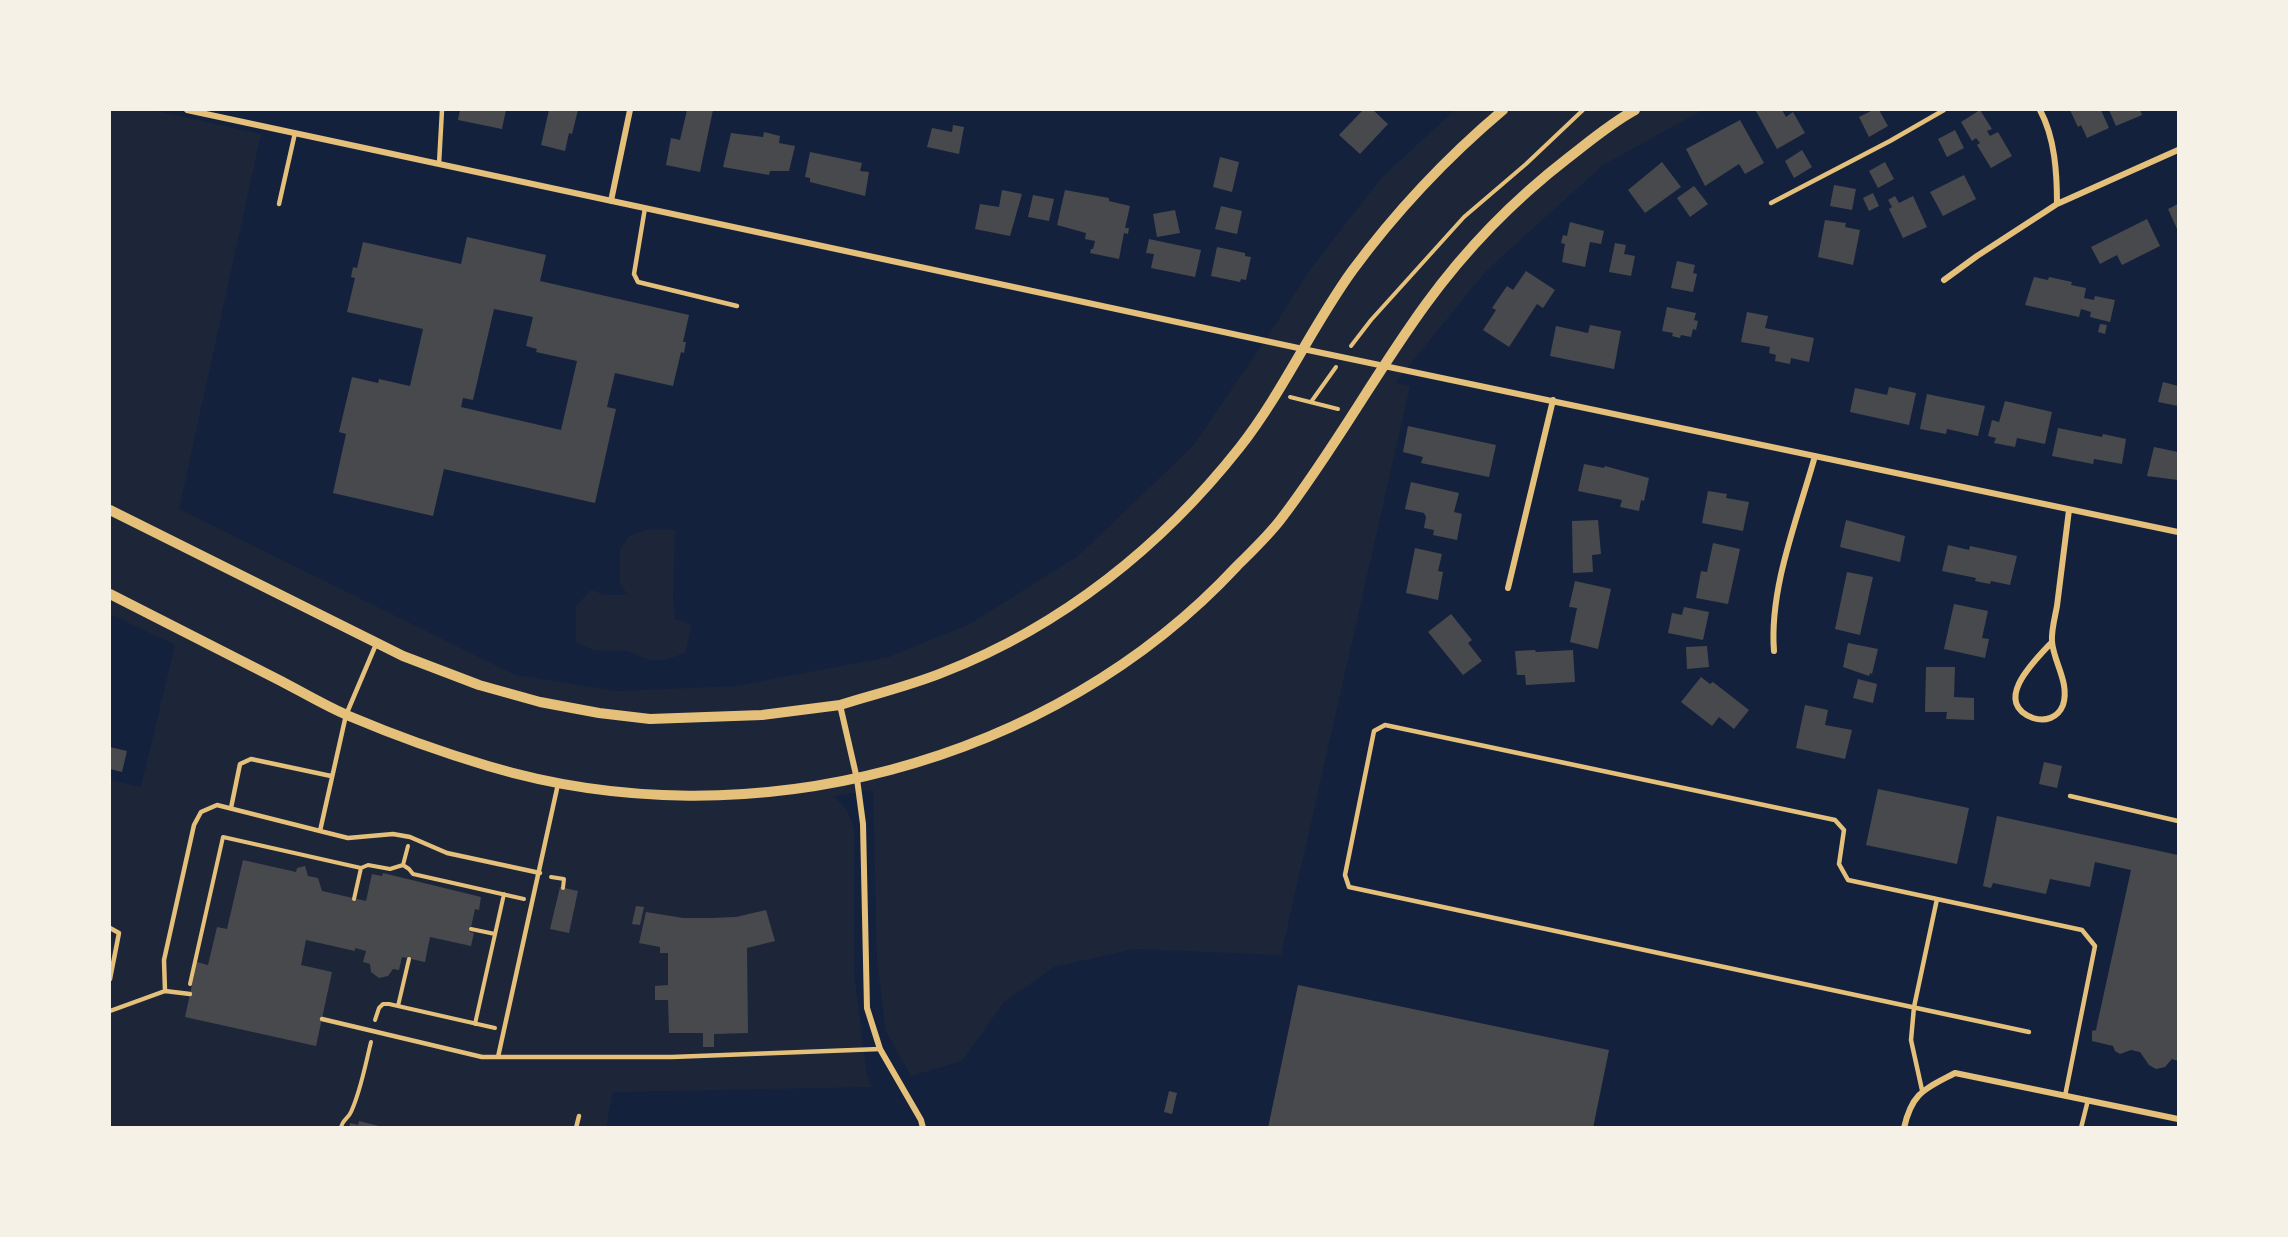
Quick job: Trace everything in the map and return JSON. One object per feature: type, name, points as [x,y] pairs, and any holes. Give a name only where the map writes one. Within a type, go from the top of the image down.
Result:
[{"type":"street","points":[[186,110],[1303,349],[2178,532]]},
{"type":"street","points":[[611,201],[630,110]]},
{"type":"street","points":[[110,510],[404,656],[478,685],[540,702],[599,713],[650,718],[762,715],[840,705],[943,673],[994,650],[1061,613],[1117,573],[1161,535],[1203,491],[1241,446],[1351,273],[1400,209],[1456,150],[1503,110]]},
{"type":"street","points":[[110,594],[346,714],[432,748],[492,768],[558,784],[650,795],[704,797],[768,792],[856,779],[960,749],[1030,718],[1097,682],[1187,616],[1224,581],[1276,525],[1312,477],[1428,301],[1476,242],[1541,179],[1619,118],[1635,110]]},
{"type":"street","points":[[2040,110],[2045,119],[2056,166],[2057,204]]},
{"type":"street","points":[[1944,280],[2057,204],[2178,150]]},
{"type":"street","points":[[1508,588],[1553,400]]},
{"type":"street","points":[[1774,651],[1772,626],[1775,597],[1815,456]]},
{"type":"street","points":[[2052,642],[2029,667],[2015,692],[2017,707],[2021,712],[2039,720],[2051,718],[2063,706],[2063,677],[2052,642],[2069,510]]},
{"type":"street","points":[[840,705],[863,824],[867,1008],[880,1049],[923,1128]]},
{"type":"street","points":[[1904,1128],[1908,1111],[1922,1090],[1954,1073],[2178,1119]]},
{"type":"lane","points":[[440,164],[442,110]]},
{"type":"lane","points":[[1771,203],[1944,110]]},
{"type":"lane","points":[[279,204],[295,133]]},
{"type":"lane","points":[[645,208],[634,274],[638,282],[736,306]]},
{"type":"lane","points":[[320,831],[346,714],[377,642]]},
{"type":"lane","points":[[2029,1032],[1349,887],[1345,875],[1374,731],[1385,725],[1835,820],[1844,830],[1839,864],[1848,880],[2082,930],[2095,946],[2065,1096]]},
{"type":"lane","points":[[231,808],[240,764],[251,759],[332,776]]},
{"type":"lane","points":[[498,1057],[558,784]]},
{"type":"lane","points":[[2070,796],[2178,820]]},
{"type":"lane","points":[[165,991],[164,960],[194,825],[201,812],[217,805],[348,838],[393,834],[410,837],[447,853],[540,873]]},
{"type":"lane","points":[[1922,1090],[1911,1040],[1914,1007],[1936,899]]},
{"type":"lane","points":[[110,928],[119,933],[110,979]]},
{"type":"lane","points":[[110,1011],[165,991],[189,993]]},
{"type":"lane","points":[[322,1019],[482,1057],[672,1057],[880,1049]]},
{"type":"lane","points":[[2081,1128],[2088,1100]]},
{"type":"lane","points":[[576,1128],[579,1116]]},
{"type":"path","points":[[1311,402],[1371,320],[1464,217],[1526,164],[1583,110]]},
{"type":"path","points":[[1285,396],[1338,409]]},
{"type":"path","points":[[189,993],[223,837],[361,868],[368,865],[390,869],[403,865]]},
{"type":"path","points":[[403,865],[410,837]]},
{"type":"path","points":[[403,865],[413,874],[520,898]]},
{"type":"path","points":[[354,899],[361,868]]},
{"type":"path","points":[[549,885],[551,876],[564,879],[562,888]]},
{"type":"path","points":[[475,1024],[504,894]]},
{"type":"path","points":[[471,929],[495,934]]},
{"type":"path","points":[[398,1006],[409,959]]},
{"type":"path","points":[[340,1128],[342,1122],[351,1114],[357,1094]]},
{"type":"shaded area","points":[[110,110],[152,110],[261,134],[179,509],[515,675],[618,691],[736,686],[889,657],[970,624],[1078,556],[1193,446],[1310,270],[1381,178],[1455,110],[1703,110],[1603,165],[1485,272],[1395,383],[1410,386],[1281,955],[1134,949],[1054,967],[1004,1002],[962,1061],[911,1076],[886,1031],[877,961],[873,790],[834,796],[847,810],[854,828],[854,973],[867,1076],[872,1087],[613,1092],[606,1127],[110,1127],[110,780],[141,787],[175,645],[110,614]]},
{"type":"shaded area","points":[[649,529],[675,530],[673,601],[675,619],[691,624],[686,652],[671,658],[655,660],[627,651],[601,651],[584,646],[576,641],[576,606],[591,590],[605,595],[628,595],[620,584],[620,550],[629,536]]},
{"type":"building","points":[[460,110],[506,110],[502,129],[458,120]]},
{"type":"building","points":[[549,110],[578,110],[565,151],[541,145]]},
{"type":"building","points":[[687,110],[713,110],[700,172],[666,165],[671,138],[680,140]]},
{"type":"building","points":[[1363,110],[1373,110],[1388,124],[1360,154],[1339,135]]},
{"type":"building","points":[[1782,110],[1786,117],[1793,112],[1805,133],[1777,149],[1756,111]]},
{"type":"building","points":[[1873,110],[1879,110],[1888,126],[1869,137],[1859,117]]},
{"type":"building","points":[[1980,110],[1992,129],[1987,131],[1990,136],[1998,132],[2012,156],[1991,168],[1977,145],[1980,143],[1976,138],[1972,141],[1961,122]]},
{"type":"building","points":[[2070,110],[2101,110],[2109,128],[2087,138],[2081,125],[2078,127]]},
{"type":"building","points":[[2109,110],[2140,110],[2142,115],[2116,126]]},
{"type":"building","points":[[1740,120],[1764,163],[1745,174],[1739,164],[1705,186],[1686,149]]},
{"type":"building","points":[[953,125],[964,127],[959,154],[927,147],[932,128],[952,132]]},
{"type":"building","points":[[1955,130],[1964,148],[1947,157],[1938,139]]},
{"type":"building","points":[[764,132],[780,136],[779,143],[795,146],[789,171],[770,171],[769,175],[723,167],[731,133],[763,137]]},
{"type":"building","points":[[1802,150],[1812,167],[1794,178],[1785,161]]},
{"type":"building","points":[[810,152],[862,163],[860,171],[869,172],[865,196],[810,182],[810,178],[805,177]]},
{"type":"building","points":[[1220,157],[1239,162],[1232,192],[1213,187]]},
{"type":"building","points":[[1662,162],[1681,187],[1645,213],[1628,190]]},
{"type":"building","points":[[1885,162],[1894,179],[1878,188],[1869,171]]},
{"type":"building","points":[[1964,175],[1976,199],[1943,216],[1930,192]]},
{"type":"building","points":[[1834,185],[1856,189],[1852,210],[1830,206]]},
{"type":"building","points":[[1694,186],[1708,204],[1690,217],[1677,198]]},
{"type":"building","points":[[1002,190],[1022,194],[1010,236],[975,229],[980,204],[999,207]]},
{"type":"building","points":[[1065,190],[1109,198],[1109,201],[1130,206],[1125,228],[1129,228],[1128,234],[1124,233],[1119,259],[1090,253],[1095,241],[1085,239],[1086,233],[1057,225]]},
{"type":"building","points":[[1873,193],[1879,206],[1869,211],[1863,198]]},
{"type":"building","points":[[1033,195],[1054,199],[1049,221],[1028,217]]},
{"type":"building","points":[[1895,196],[1899,203],[1913,196],[1927,227],[1903,238],[1889,209],[1892,207],[1888,200]]},
{"type":"building","points":[[2178,204],[2178,231],[2168,209]]},
{"type":"building","points":[[1221,206],[1242,211],[1237,234],[1215,229]]},
{"type":"building","points":[[1175,210],[1180,233],[1157,237],[1153,214]]},
{"type":"building","points":[[2147,219],[2160,246],[2122,265],[2117,255],[2100,264],[2091,247]]},
{"type":"building","points":[[1825,220],[1846,223],[1845,227],[1860,230],[1853,265],[1818,257]]},
{"type":"building","points":[[1570,222],[1604,231],[1601,244],[1590,242],[1585,267],[1562,262],[1565,244],[1561,243],[1563,235],[1567,236]]},
{"type":"building","points":[[467,237],[546,255],[540,281],[689,315],[683,342],[686,342],[684,353],[681,352],[673,386],[615,373],[607,407],[616,409],[595,503],[444,469],[433,516],[333,493],[346,434],[339,432],[352,377],[378,383],[379,379],[410,386],[423,329],[347,312],[355,278],[351,277],[353,267],[357,268],[363,242],[461,264]],"holes":[[[494,309],[533,317],[526,346],[537,349],[536,352],[577,361],[561,430],[461,407],[463,398],[473,400]]]},
{"type":"building","points":[[1149,239],[1201,250],[1195,277],[1151,268],[1154,254],[1146,253]]},
{"type":"building","points":[[1615,243],[1626,245],[1624,254],[1635,256],[1631,276],[1609,272]]},
{"type":"building","points":[[1217,247],[1245,253],[1245,256],[1251,257],[1246,280],[1241,279],[1240,282],[1211,276]]},
{"type":"building","points":[[1677,261],[1695,265],[1693,273],[1697,274],[1693,292],[1671,288]]},
{"type":"building","points":[[1526,271],[1555,290],[1543,308],[1537,304],[1509,347],[1483,330],[1496,310],[1492,308],[1507,286],[1513,290]]},
{"type":"building","points":[[2034,277],[2048,280],[2049,277],[2072,282],[2071,285],[2086,288],[2084,298],[2094,300],[2095,296],[2115,300],[2110,322],[2090,317],[2091,312],[2081,309],[2079,317],[2025,305]]},
{"type":"building","points":[[1667,307],[1696,313],[1694,320],[1698,321],[1691,337],[1681,335],[1680,338],[1672,336],[1673,333],[1662,331]]},
{"type":"building","points":[[1747,312],[1768,316],[1765,328],[1814,338],[1809,362],[1791,358],[1790,364],[1775,361],[1776,355],[1769,353],[1770,347],[1741,342]]},
{"type":"building","points":[[2100,324],[2107,325],[2105,334],[2098,332]]},
{"type":"building","points":[[1590,325],[1621,331],[1614,369],[1550,356],[1556,326],[1588,333]]},
{"type":"building","points":[[2163,382],[2178,386],[2178,406],[2158,402]]},
{"type":"building","points":[[1889,387],[1916,393],[1909,425],[1850,412],[1855,388],[1887,395]]},
{"type":"building","points":[[1927,394],[1985,406],[1978,436],[1947,429],[1946,434],[1920,429]]},
{"type":"building","points":[[2005,401],[2052,412],[2045,444],[2017,438],[2015,447],[1994,443],[1996,438],[1988,436],[1992,420],[1999,422]]},
{"type":"building","points":[[1408,426],[1496,445],[1489,477],[1421,463],[1423,457],[1403,452]]},
{"type":"building","points":[[2058,428],[2102,437],[2103,434],[2126,439],[2122,464],[2094,459],[2093,464],[2052,456]]},
{"type":"building","points":[[2154,447],[2178,452],[2178,480],[2147,476]]},
{"type":"building","points":[[1584,464],[1604,468],[1605,466],[1649,478],[1644,501],[1641,500],[1639,511],[1620,507],[1622,500],[1578,491]]},
{"type":"building","points":[[1411,482],[1459,493],[1454,512],[1462,514],[1457,540],[1433,535],[1434,530],[1424,528],[1426,517],[1424,513],[1405,509]]},
{"type":"building","points":[[1708,491],[1727,494],[1726,498],[1749,502],[1743,531],[1702,523]]},
{"type":"building","points":[[1598,520],[1601,554],[1592,555],[1593,572],[1573,573],[1572,521]]},
{"type":"building","points":[[1846,520],[1905,536],[1900,562],[1840,547]]},
{"type":"building","points":[[1713,543],[1740,549],[1728,604],[1696,598],[1701,571],[1707,572]]},
{"type":"building","points":[[1948,545],[1969,550],[1970,546],[2017,556],[2010,585],[1991,581],[1990,584],[1975,581],[1976,578],[1942,571]]},
{"type":"building","points":[[1415,548],[1442,554],[1438,571],[1443,572],[1438,600],[1406,593]]},
{"type":"building","points":[[1847,572],[1873,577],[1860,635],[1835,629]]},
{"type":"building","points":[[1575,581],[1611,589],[1598,649],[1570,642],[1577,608],[1569,607]]},
{"type":"building","points":[[1954,604],[1988,611],[1982,638],[1989,639],[1985,658],[1944,649]]},
{"type":"building","points":[[1684,607],[1709,612],[1703,640],[1668,633],[1672,613],[1682,615]]},
{"type":"building","points":[[1451,614],[1472,640],[1468,643],[1482,661],[1463,675],[1428,632]]},
{"type":"building","points":[[1848,643],[1878,649],[1872,674],[1870,673],[1869,676],[1843,667]]},
{"type":"building","points":[[1707,646],[1709,667],[1687,669],[1686,647]]},
{"type":"building","points":[[1535,650],[1536,652],[1573,650],[1575,682],[1526,685],[1525,675],[1517,675],[1515,651]]},
{"type":"building","points":[[1926,667],[1955,667],[1954,697],[1974,698],[1974,720],[1946,719],[1947,712],[1925,712]]},
{"type":"building","points":[[1701,677],[1710,684],[1713,682],[1749,710],[1734,729],[1719,717],[1712,726],[1681,702]]},
{"type":"building","points":[[1858,679],[1877,684],[1873,703],[1853,698]]},
{"type":"building","points":[[1805,705],[1828,710],[1825,725],[1852,730],[1845,759],[1796,748]]},
{"type":"building","points":[[110,747],[127,751],[122,772],[110,769]]},
{"type":"building","points":[[2044,762],[2062,766],[2057,788],[2039,784]]},
{"type":"building","points":[[1878,789],[1969,808],[1957,864],[1866,845]]},
{"type":"building","points":[[1997,816],[2178,855],[2178,1061],[2172,1059],[2165,1067],[2156,1069],[2149,1065],[2140,1052],[2131,1050],[2120,1054],[2113,1046],[2092,1041],[2092,1031],[2096,1030],[2131,870],[2095,862],[2090,887],[2050,879],[2046,894],[1993,883],[1991,888],[1983,886]]},
{"type":"building","points":[[243,860],[296,872],[297,868],[305,866],[308,876],[318,878],[322,891],[366,901],[372,874],[382,876],[383,873],[481,897],[479,910],[475,909],[470,932],[474,933],[471,946],[430,937],[425,962],[402,957],[399,970],[393,969],[388,976],[379,978],[371,972],[370,964],[363,962],[366,951],[355,948],[355,951],[306,940],[301,965],[332,972],[316,1046],[185,1017],[197,962],[208,965],[217,927],[227,929]]},
{"type":"building","points":[[560,887],[578,891],[569,933],[550,929]]},
{"type":"building","points":[[636,906],[644,907],[640,925],[632,924]]},
{"type":"building","points":[[766,910],[775,941],[747,948],[748,1033],[714,1034],[714,1047],[703,1047],[703,1033],[669,1033],[668,1000],[655,1000],[655,986],[668,985],[668,953],[660,953],[660,947],[639,943],[646,912],[683,918],[711,918],[736,917]]},
{"type":"building","points":[[1298,985],[1609,1050],[1593,1128],[1268,1128]]},
{"type":"building","points":[[1169,1091],[1177,1093],[1172,1114],[1164,1112]]},
{"type":"building","points":[[359,1121],[383,1128],[349,1128],[350,1123],[358,1125]]}]
